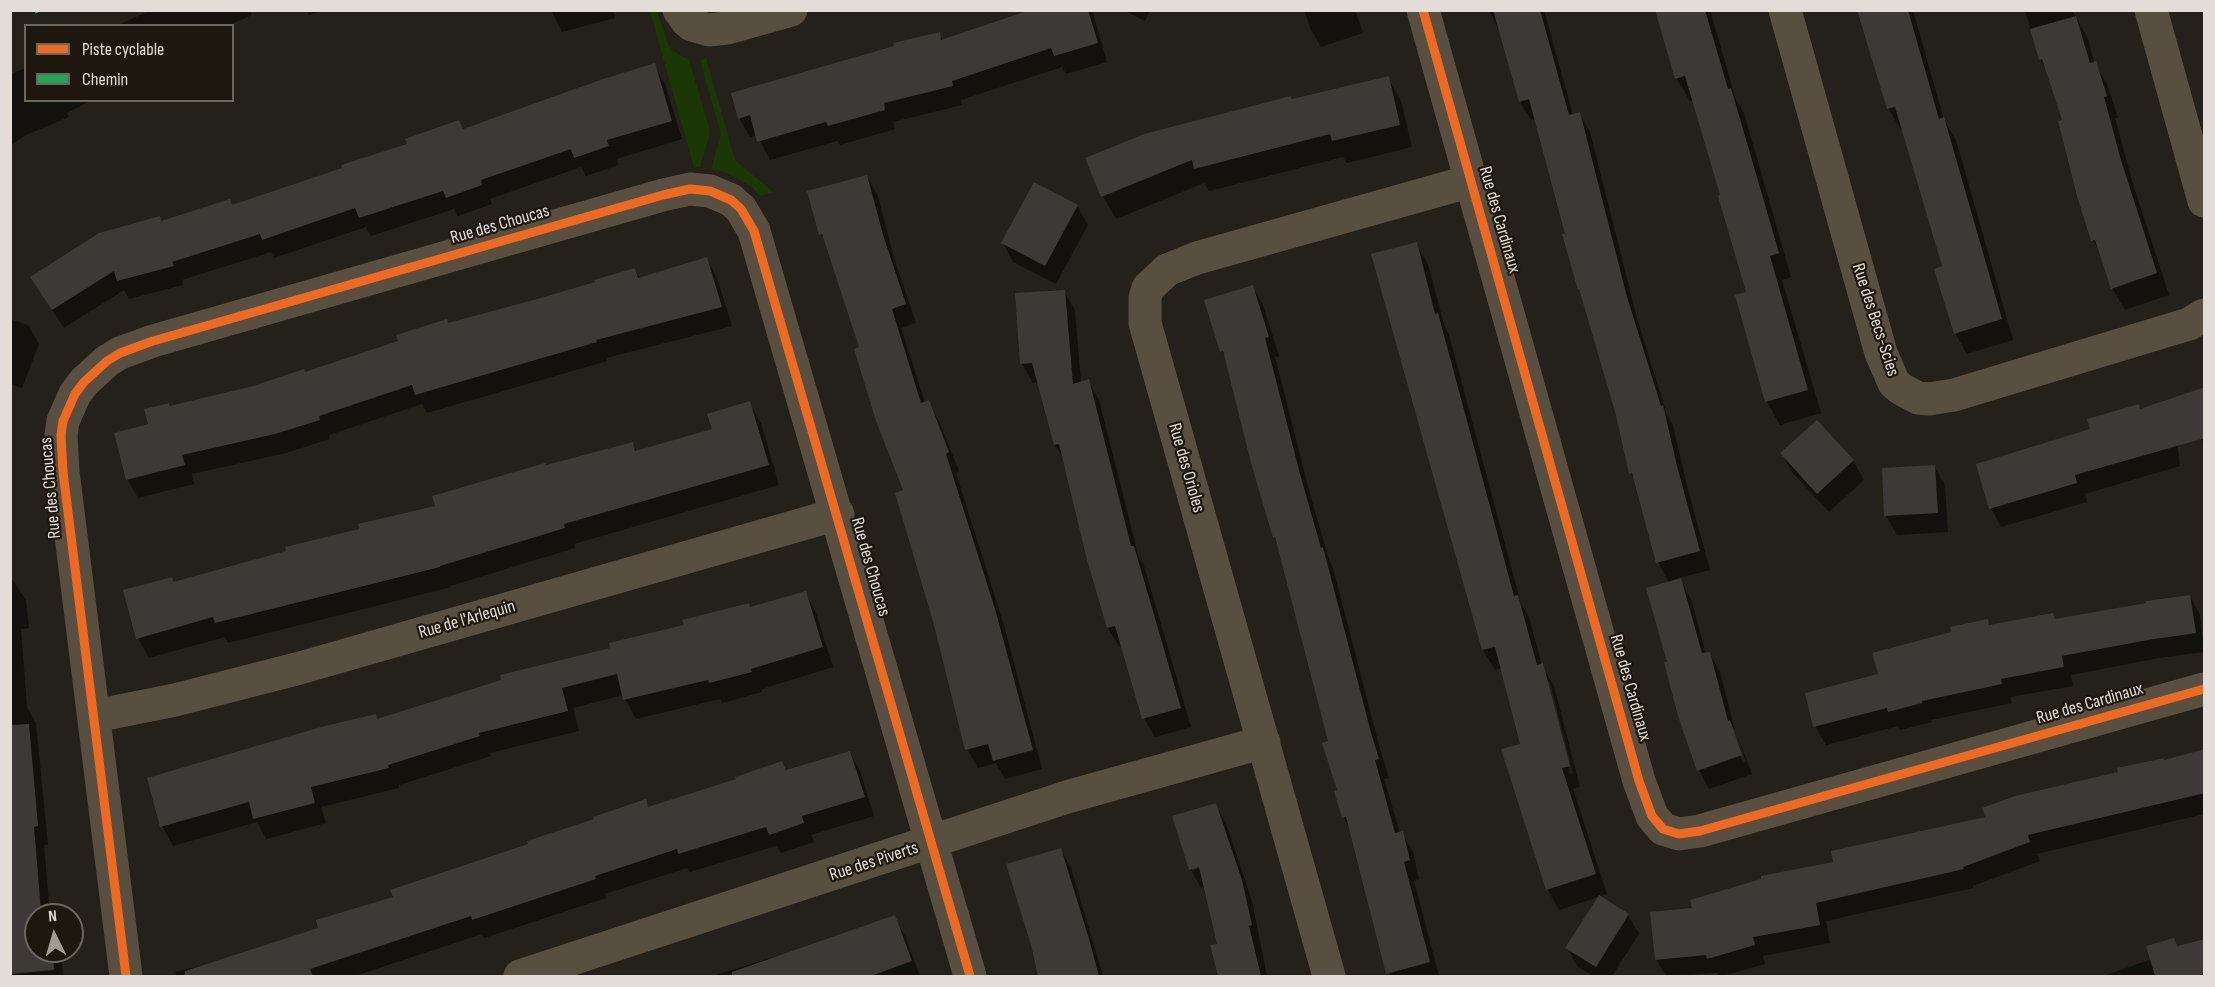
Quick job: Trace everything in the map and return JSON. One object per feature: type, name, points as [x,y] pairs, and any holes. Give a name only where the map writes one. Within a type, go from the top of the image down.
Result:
[{"type":"street","points":[[680,10],[692,25],[709,30],[727,28],[791,10]]},
{"type":"street","name":"Rue des Cardinaux","points":[[1423,10],[1639,782],[1652,816],[1664,829],[1679,834],[1700,831],[2205,689]]},
{"type":"street","name":"Rue des Becs-Scies","points":[[1785,10],[1881,353],[1894,383],[1901,390],[1908,395],[1929,399],[1954,395],[2179,327],[2205,315]]},
{"type":"street","points":[[2151,10],[2205,201]]},
{"type":"street","name":"Rue des Orioles","points":[[1329,976],[1145,323],[1144,310],[1148,288],[1167,270],[1197,258],[1471,181]]},
{"type":"street","name":"Rue des Choucas","points":[[126,976],[63,472],[61,435],[63,421],[75,394],[96,370],[120,353],[153,341],[690,189],[710,191],[731,200],[748,219],[760,248],[970,976]]},
{"type":"street","name":"Rue de l'Arlequin","points":[[95,717],[175,700],[300,668],[838,514]]},
{"type":"street","name":"Rue des Piverts","points":[[520,976],[1088,791],[1264,742]]},
{"type":"green space","points":[[650,11],[657,11],[668,44],[673,51],[689,60],[709,127],[709,137],[700,167],[694,168]]},
{"type":"green space","points":[[706,58],[735,160],[773,192],[760,196],[752,187],[727,173],[711,169],[721,134],[700,60]]},
{"type":"building","points":[[1030,10],[1088,10],[1098,43],[1054,56],[1051,48],[952,81],[953,86],[884,103],[885,110],[828,126],[826,122],[757,142],[750,115],[738,119],[731,93],[894,46],[893,43],[940,32],[941,40]]},
{"type":"building","points":[[1493,10],[1540,10],[1569,115],[1580,112],[1627,297],[1661,406],[1663,405],[1700,551],[1656,563],[1632,473],[1629,474],[1616,415],[1562,234],[1565,234],[1529,99],[1519,102]]},
{"type":"building","points":[[1655,10],[1705,10],[1728,89],[1731,88],[1779,253],[1770,256],[1808,390],[1765,402],[1735,295],[1746,292],[1718,196],[1720,195],[1685,76],[1675,79]]},
{"type":"building","points":[[1857,10],[1908,10],[1939,119],[1944,117],[2002,319],[1954,334],[1934,269],[1942,266],[1895,107],[1887,109]]},
{"type":"building","points":[[2076,16],[2090,63],[2096,61],[2107,96],[2104,97],[2121,160],[2157,273],[2111,289],[2095,240],[2091,241],[2058,121],[2062,120],[2030,29]]},
{"type":"building","points":[[655,63],[672,121],[607,140],[609,146],[574,158],[571,149],[481,180],[482,185],[446,198],[443,191],[359,218],[355,208],[262,240],[260,234],[172,262],[174,266],[117,281],[114,271],[52,310],[30,277],[99,233],[160,216],[161,221],[230,199],[232,205],[342,168],[341,165],[407,144],[405,139],[459,120],[463,129],[600,80]]},
{"type":"building","points":[[1389,76],[1400,125],[1332,141],[1330,134],[1194,169],[1192,160],[1101,197],[1085,158],[1144,134],[1291,96],[1292,99]]},
{"type":"building","points":[[867,175],[884,238],[906,304],[892,309],[921,403],[929,400],[949,452],[946,454],[995,609],[1033,750],[993,761],[988,744],[965,750],[934,625],[895,493],[903,490],[876,421],[854,349],[859,347],[822,234],[819,235],[807,191]]},
{"type":"building","points":[[1034,182],[1078,205],[1045,266],[1001,243]]},
{"type":"building","points":[[1417,242],[1514,596],[1518,595],[1537,665],[1543,663],[1570,766],[1562,768],[1596,874],[1546,890],[1501,749],[1520,744],[1495,647],[1482,650],[1371,254]]},
{"type":"building","points":[[707,257],[722,307],[596,340],[597,342],[415,395],[412,385],[319,416],[320,420],[275,434],[182,455],[185,465],[126,480],[114,433],[148,424],[144,409],[169,403],[170,406],[253,386],[304,369],[305,372],[398,341],[396,335],[447,319],[448,323],[537,299],[635,268],[638,278]]},
{"type":"building","points":[[1253,285],[1269,337],[1265,338],[1300,474],[1321,548],[1323,547],[1379,759],[1375,760],[1395,833],[1403,831],[1410,860],[1404,862],[1430,962],[1386,974],[1346,817],[1342,818],[1334,791],[1337,790],[1322,743],[1328,741],[1275,537],[1273,538],[1251,463],[1223,351],[1220,352],[1204,300]]},
{"type":"building","points":[[1065,290],[1073,384],[1089,379],[1131,546],[1134,546],[1181,708],[1142,719],[1115,626],[1107,628],[1087,560],[1059,444],[1054,445],[1032,363],[1020,364],[1015,293]]},
{"type":"building","points":[[2205,387],[2205,438],[2075,475],[2077,483],[1989,509],[1976,464],[2090,429],[2087,419],[2139,404],[2140,409]]},
{"type":"building","points":[[750,401],[769,465],[564,524],[565,528],[440,567],[215,623],[213,617],[136,639],[123,590],[172,577],[173,582],[286,551],[285,547],[359,529],[358,524],[435,506],[432,496],[545,463],[546,465],[633,442],[635,451],[712,429],[707,414]]},
{"type":"building","points":[[1817,420],[1854,460],[1817,494],[1780,453]]},
{"type":"building","points":[[1935,465],[1938,513],[1884,516],[1882,468]]},
{"type":"building","points":[[1681,578],[1702,653],[1710,652],[1728,721],[1730,720],[1742,755],[1697,771],[1678,716],[1664,662],[1667,662],[1646,588]]},
{"type":"building","points":[[806,591],[823,647],[751,669],[752,672],[623,700],[617,674],[562,688],[568,711],[479,733],[480,736],[388,765],[389,768],[311,787],[315,803],[253,819],[249,802],[160,827],[147,778],[321,727],[376,714],[377,719],[501,680],[500,675],[610,648],[609,643],[684,625],[682,620],[749,603],[750,607]]},
{"type":"building","points":[[2190,595],[2196,633],[2062,656],[2064,667],[2001,679],[2002,684],[1922,701],[1922,703],[1888,712],[1887,708],[1813,727],[1805,693],[1878,674],[1872,653],[1951,632],[1950,627],[1988,619],[1989,625],[2053,613],[2055,619]]},
{"type":"building","points":[[29,724],[38,826],[34,827],[40,903],[24,903],[24,963],[54,963],[54,970],[10,974],[10,725]]},
{"type":"building","points":[[2205,749],[2205,793],[2028,835],[2030,842],[1963,867],[1964,869],[1816,903],[1820,925],[1753,937],[1755,945],[1707,959],[1706,955],[1655,960],[1650,912],[1692,908],[1690,900],[1761,879],[1761,876],[1833,862],[1831,851],[1985,817],[1982,808],[2015,796],[2118,772],[2117,768],[2164,758],[2164,760]]},
{"type":"building","points":[[850,751],[865,797],[802,816],[804,823],[769,835],[766,827],[678,854],[677,849],[595,876],[596,879],[472,920],[471,916],[310,969],[313,976],[185,976],[185,971],[318,928],[316,920],[393,897],[390,890],[528,844],[527,841],[646,799],[648,807],[736,779],[735,777],[782,761],[786,770]]},
{"type":"building","points":[[1216,803],[1242,880],[1252,925],[1249,926],[1261,976],[1218,976],[1210,945],[1217,944],[1199,867],[1189,870],[1172,816]]},
{"type":"building","points":[[1061,848],[1099,976],[1038,976],[1006,864]]},
{"type":"building","points":[[1599,895],[1629,914],[1596,967],[1565,948]]},
{"type":"building","points":[[895,915],[912,961],[871,976],[732,976],[732,972]]},
{"type":"building","points":[[2174,938],[2177,946],[2205,939],[2205,976],[2155,976],[2146,946]]},
{"type":"cycle path","points":[[1423,10],[1639,781],[1652,816],[1663,829],[1679,834],[1700,831],[2204,689]]},
{"type":"cycle path","points":[[126,976],[63,472],[61,435],[63,421],[75,394],[84,382],[107,361],[120,353],[153,341],[690,189],[710,191],[731,200],[741,209],[754,231],[970,976]]}]
